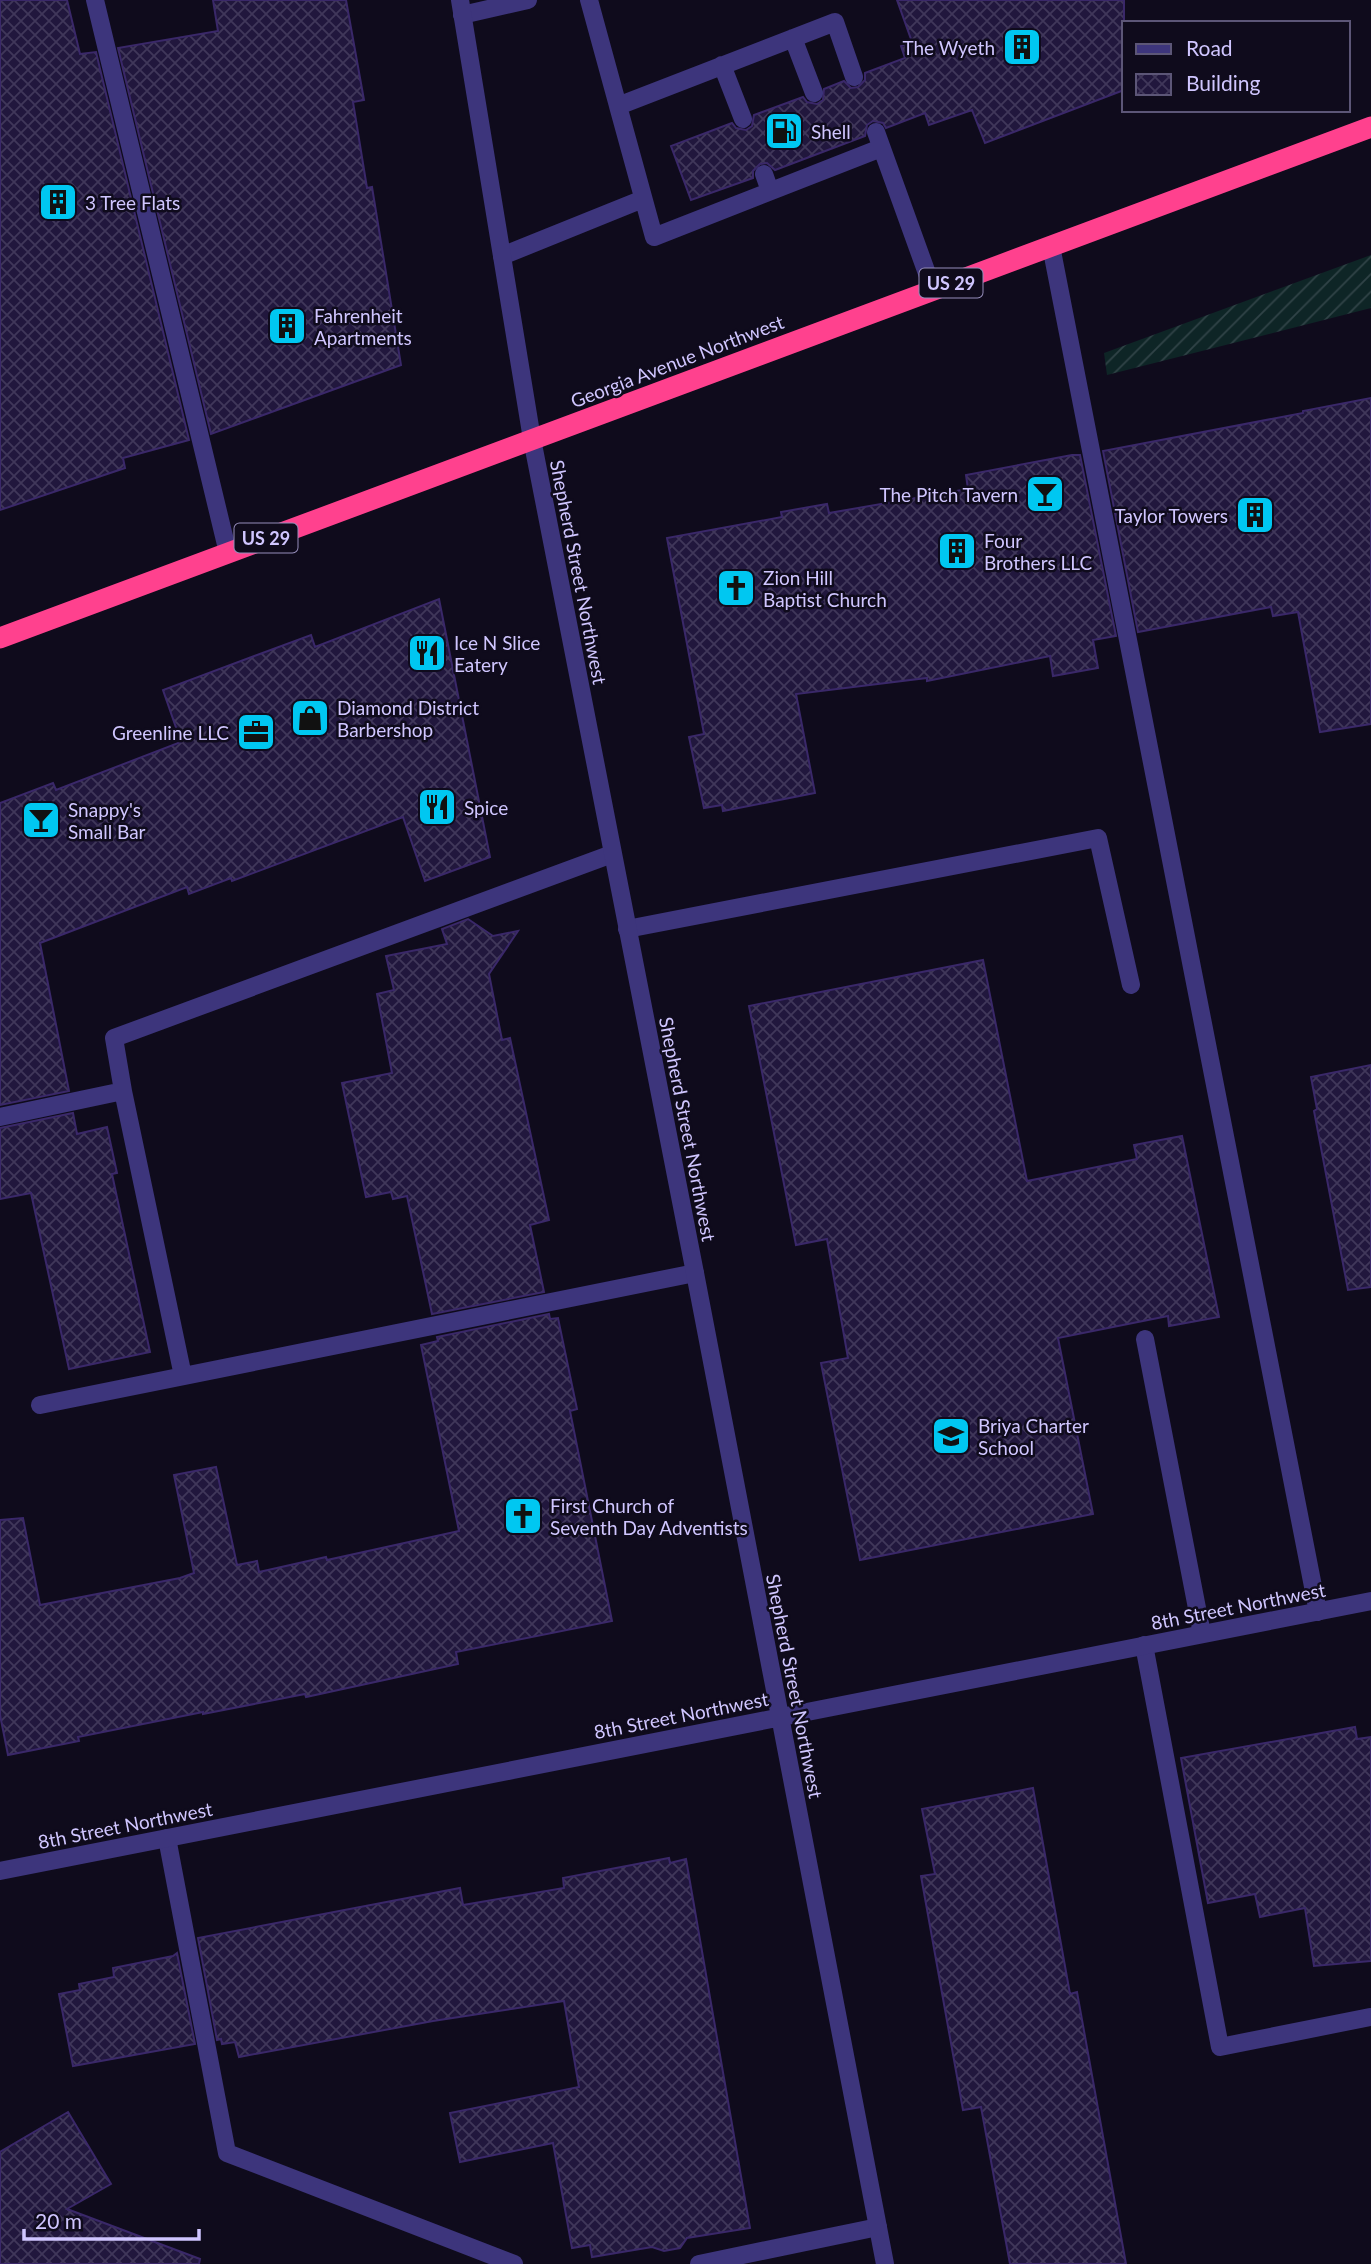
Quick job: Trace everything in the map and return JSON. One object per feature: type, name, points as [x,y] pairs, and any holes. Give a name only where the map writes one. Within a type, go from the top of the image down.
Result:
[{"type":"highway","name":"Georgia Avenue Northwest","points":[[0,638],[1371,127]]},
{"type":"street","points":[[95,0],[228,553]]},
{"type":"street","points":[[461,7],[528,0]]},
{"type":"street","points":[[589,0],[654,237],[767,182],[878,140],[933,290]]},
{"type":"street","name":"Shepherd Street Northwest","points":[[461,7],[532,439],[885,2264]]},
{"type":"street","points":[[618,106],[835,22],[854,77]]},
{"type":"street","points":[[793,38],[814,93]]},
{"type":"street","points":[[722,65],[743,119]]},
{"type":"street","points":[[502,256],[643,199]]},
{"type":"street","points":[[1051,246],[1318,1612]]},
{"type":"street","points":[[627,929],[1098,838],[1131,985]]},
{"type":"street","points":[[183,1376],[114,1038],[612,854]]},
{"type":"street","points":[[0,1117],[123,1091]]},
{"type":"street","points":[[40,1405],[695,1273]]},
{"type":"street","points":[[1145,1339],[1202,1634]]},
{"type":"street","name":"8th Street Northwest","points":[[0,1871],[1371,1601]]},
{"type":"street","points":[[1144,1645],[1220,2047],[1371,2019]]},
{"type":"street","points":[[167,1838],[228,2153],[514,2264]]},
{"type":"street","points":[[699,2264],[877,2227]]},
{"type":"green space","points":[[1371,255],[1371,308],[1107,375],[1104,353]]},
{"type":"building","name":"3 Tree Flats","points":[[0,0],[67,0],[80,54],[96,52],[189,440],[123,458],[125,468],[0,510]]},
{"type":"building","points":[[213,0],[346,0],[364,100],[353,102],[367,188],[372,187],[401,365],[211,434],[118,48],[218,31]]},
{"type":"building","points":[[897,0],[1124,0],[1122,91],[985,143],[972,110],[929,125],[925,113],[886,128],[883,123],[873,121],[867,125],[865,136],[775,170],[767,163],[760,164],[753,171],[753,178],[691,200],[671,146],[732,123],[736,128],[746,130],[752,126],[754,115],[803,97],[807,102],[817,104],[823,100],[824,89],[844,81],[851,88],[858,87],[865,80],[865,73],[905,58],[901,46],[912,42]]},
{"type":"building","name":"Taylor Towers","points":[[1371,398],[1371,724],[1320,732],[1298,612],[1273,616],[1271,607],[1138,632],[1103,451]]},
{"type":"building","points":[[1080,455],[1116,636],[1093,640],[1098,668],[1053,676],[1050,656],[927,681],[927,678],[796,694],[815,793],[723,811],[722,805],[704,808],[689,737],[704,734],[667,538],[782,517],[781,512],[827,504],[829,513],[968,489],[966,475]]},
{"type":"building","points":[[439,599],[490,857],[425,881],[403,817],[232,881],[231,878],[189,894],[187,887],[40,943],[69,1091],[0,1105],[0,803],[53,783],[56,790],[181,742],[163,690],[311,635],[315,647]]},
{"type":"building","points":[[468,919],[493,936],[518,931],[489,974],[502,1040],[510,1038],[549,1220],[530,1225],[544,1292],[432,1314],[407,1196],[393,1199],[391,1192],[366,1197],[342,1083],[392,1073],[377,994],[394,990],[386,956],[447,944],[442,929]]},
{"type":"building","points":[[983,960],[1027,1181],[1137,1159],[1134,1145],[1182,1136],[1219,1317],[1169,1326],[1168,1316],[1058,1338],[1093,1514],[860,1560],[821,1363],[848,1358],[827,1239],[796,1245],[749,1006]]},
{"type":"building","points":[[1371,1065],[1371,1287],[1348,1290],[1314,1111],[1317,1109],[1311,1077]]},
{"type":"building","points":[[73,1113],[77,1134],[107,1127],[117,1173],[112,1174],[150,1352],[69,1369],[31,1193],[0,1199],[0,1128]]},
{"type":"building","points":[[549,1314],[550,1319],[558,1318],[577,1409],[570,1411],[612,1621],[456,1652],[458,1664],[306,1697],[305,1694],[78,1737],[79,1741],[8,1755],[0,1715],[0,1520],[23,1518],[40,1605],[194,1573],[174,1475],[216,1467],[237,1565],[257,1561],[259,1572],[459,1531],[421,1345],[438,1341],[437,1337]]},
{"type":"building","points":[[1355,1727],[1357,1739],[1371,1737],[1371,1961],[1314,1966],[1305,1908],[1260,1917],[1255,1894],[1208,1903],[1181,1758]]},
{"type":"building","points":[[1033,1788],[1070,1994],[1077,1992],[1126,2264],[1010,2264],[981,2107],[963,2110],[921,1876],[935,1874],[922,1809]]},
{"type":"building","points":[[669,1858],[670,1863],[686,1859],[750,2228],[687,2238],[680,2248],[664,2251],[652,2247],[592,2257],[590,2245],[572,2248],[553,2143],[460,2162],[450,2113],[579,2087],[564,2001],[433,2021],[239,2057],[235,2042],[222,2044],[221,2039],[217,2040],[198,1938],[460,1888],[463,1905],[564,1888],[563,1878]]},
{"type":"building","points":[[177,1953],[195,2044],[73,2066],[59,1994],[80,1990],[79,1984],[114,1977],[113,1968]]},
{"type":"building","points":[[68,2112],[111,2184],[67,2209],[200,2259],[199,2264],[0,2264],[0,2152]]},
{"type":"place","name":"The Wyeth","points":[[1022,47]]},
{"type":"place","name":"Shell","points":[[784,131]]},
{"type":"place","name":"3 Tree Flats","points":[[58,202]]},
{"type":"place","name":"Fahrenheit Apartments","points":[[287,326]]},
{"type":"place","name":"The Pitch Tavern","points":[[1045,494]]},
{"type":"place","name":"Taylor Towers","points":[[1255,515]]},
{"type":"place","name":"Four Brothers LLC","points":[[957,551]]},
{"type":"place","name":"Zion Hill Baptist Church","points":[[736,588]]},
{"type":"place","name":"Ice N Slice Eatery","points":[[427,653]]},
{"type":"place","name":"Diamond District Barbershop","points":[[310,718]]},
{"type":"place","name":"Greenline LLC","points":[[256,732]]},
{"type":"place","name":"Spice","points":[[437,807]]},
{"type":"place","name":"Snappy's Small Bar","points":[[41,820]]},
{"type":"place","name":"Briya Charter School","points":[[951,1436]]},
{"type":"place","name":"First Church of Seventh Day Adventists","points":[[523,1516]]}]
